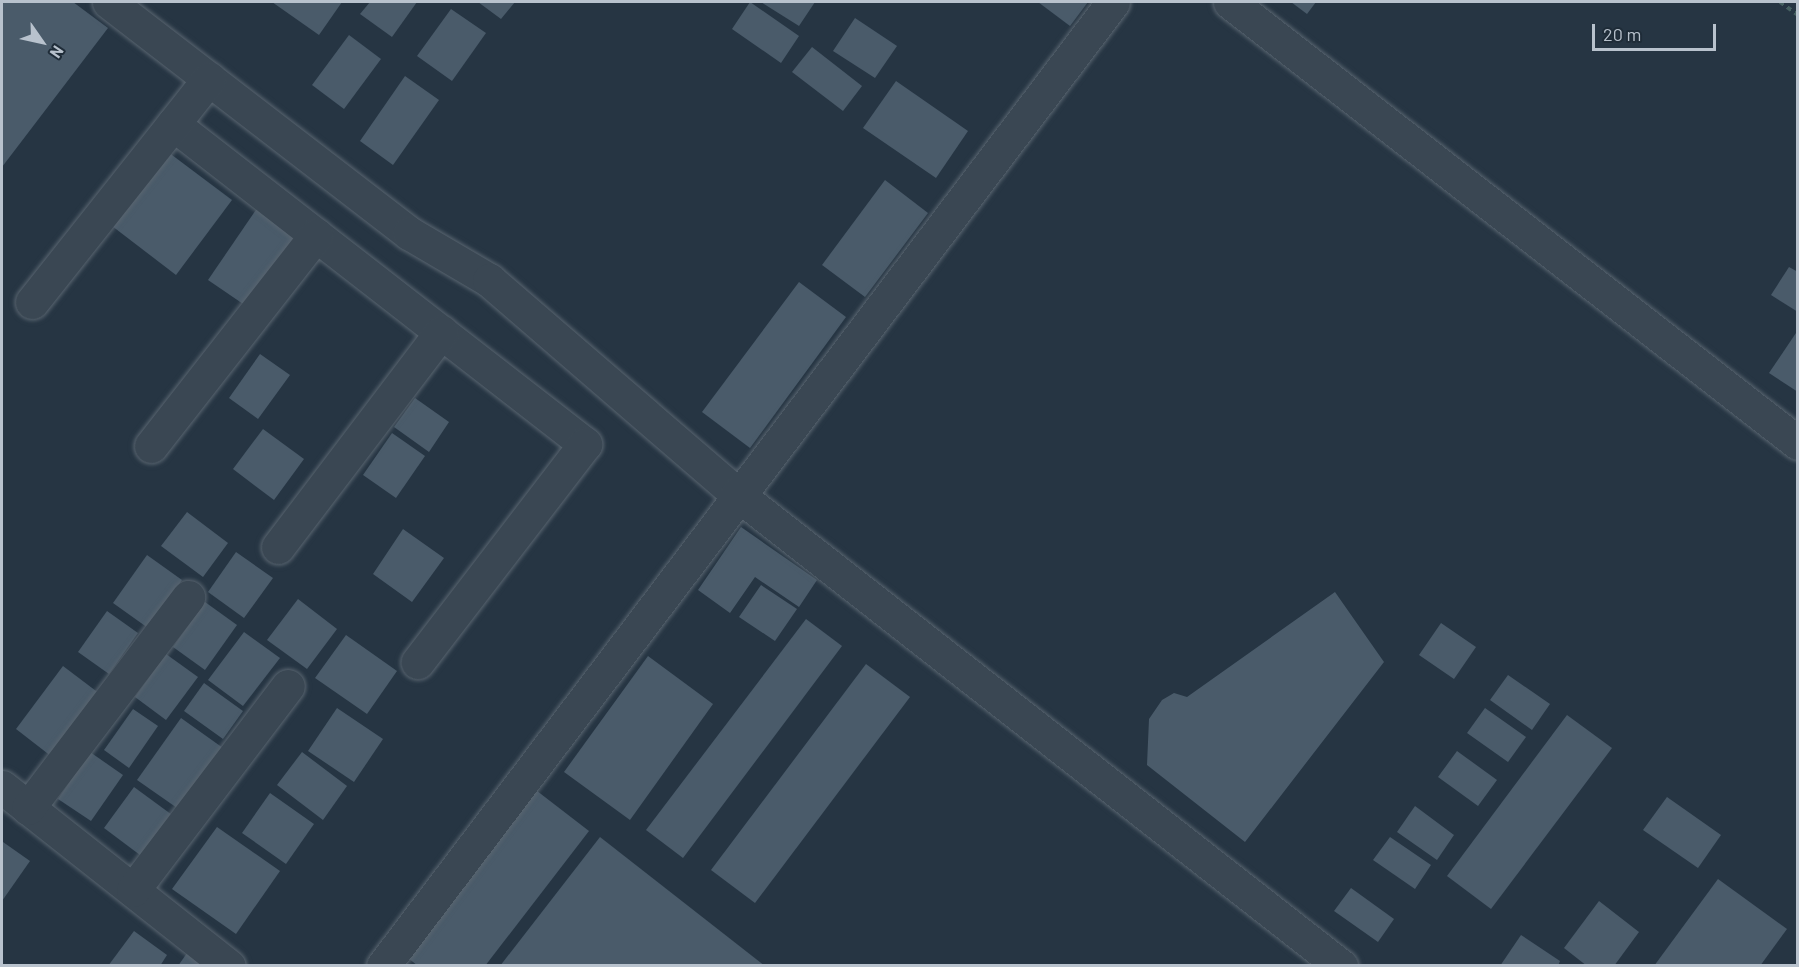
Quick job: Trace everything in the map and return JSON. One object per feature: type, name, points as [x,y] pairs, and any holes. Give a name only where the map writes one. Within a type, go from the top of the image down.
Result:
[{"type":"street","points":[[109,2],[409,234],[489,280],[737,494],[1341,966]]},
{"type":"street","points":[[383,966],[737,494],[1113,2]]},
{"type":"street","points":[[1230,2],[1797,443]]},
{"type":"street","points":[[32,302],[208,79]]},
{"type":"street","points":[[173,124],[585,444],[418,662]]},
{"type":"street","points":[[151,446],[316,235]]},
{"type":"street","points":[[278,547],[441,332]]},
{"type":"street","points":[[28,808],[188,597]]},
{"type":"street","points":[[133,890],[288,686]]},
{"type":"street","points":[[2,787],[229,966]]},
{"type":"path","points":[[1780,2],[1797,15]]},
{"type":"building","points":[[2,2],[73,2],[108,28],[2,167]]},
{"type":"building","points":[[272,2],[342,2],[319,35]]},
{"type":"building","points":[[370,2],[417,2],[392,37],[360,14]]},
{"type":"building","points":[[478,2],[515,2],[501,19]]},
{"type":"building","points":[[750,2],[799,36],[781,63],[732,29]]},
{"type":"building","points":[[761,2],[815,2],[799,26]]},
{"type":"building","points":[[1038,2],[1088,2],[1070,26]]},
{"type":"building","points":[[1291,2],[1316,2],[1307,14]]},
{"type":"building","points":[[451,9],[486,33],[452,81],[417,56]]},
{"type":"building","points":[[855,18],[897,46],[875,78],[833,51]]},
{"type":"building","points":[[349,35],[381,59],[344,109],[312,85]]},
{"type":"building","points":[[812,47],[862,86],[843,111],[792,72]]},
{"type":"building","points":[[405,76],[439,100],[393,165],[360,141]]},
{"type":"building","points":[[896,81],[968,131],[936,178],[863,128]]},
{"type":"building","points":[[168,152],[232,200],[176,275],[112,226]]},
{"type":"building","points":[[885,180],[928,213],[865,297],[822,265]]},
{"type":"building","points":[[260,204],[300,232],[249,308],[208,280]]},
{"type":"building","points":[[1789,267],[1798,272],[1798,312],[1771,295]]},
{"type":"building","points":[[799,282],[846,317],[750,448],[702,412]]},
{"type":"building","points":[[1798,330],[1798,392],[1769,373]]},
{"type":"building","points":[[260,354],[290,375],[258,419],[229,398]]},
{"type":"building","points":[[415,398],[449,422],[429,452],[394,427]]},
{"type":"building","points":[[263,429],[304,459],[274,500],[233,469]]},
{"type":"building","points":[[392,433],[425,456],[396,498],[363,475]]},
{"type":"building","points":[[187,512],[228,543],[203,577],[161,546]]},
{"type":"building","points":[[741,527],[817,580],[799,607],[755,577],[730,613],[698,590]]},
{"type":"building","points":[[403,529],[444,558],[412,602],[373,574]]},
{"type":"building","points":[[236,552],[273,578],[244,618],[208,592]]},
{"type":"building","points":[[147,555],[182,580],[148,628],[113,603]]},
{"type":"building","points":[[761,585],[797,609],[775,641],[739,617]]},
{"type":"building","points":[[1335,592],[1384,662],[1245,842],[1147,765],[1149,719],[1162,700],[1174,693],[1187,697]]},
{"type":"building","points":[[298,599],[337,629],[307,669],[267,640]]},
{"type":"building","points":[[205,602],[237,625],[205,670],[173,647]]},
{"type":"building","points":[[107,611],[138,633],[109,674],[78,652]]},
{"type":"building","points":[[806,619],[842,646],[683,858],[646,830]]},
{"type":"building","points":[[1441,623],[1476,647],[1454,679],[1419,655]]},
{"type":"building","points":[[244,632],[280,658],[243,706],[208,680]]},
{"type":"building","points":[[346,635],[397,671],[367,714],[315,678]]},
{"type":"building","points":[[166,654],[198,677],[166,720],[135,697]]},
{"type":"building","points":[[648,656],[713,704],[630,820],[564,772]]},
{"type":"building","points":[[866,664],[910,697],[755,903],[711,870]]},
{"type":"building","points":[[63,666],[104,697],[56,760],[16,729]]},
{"type":"building","points":[[1508,675],[1550,704],[1532,730],[1490,700]]},
{"type":"building","points":[[204,683],[243,711],[223,739],[184,711]]},
{"type":"building","points":[[337,708],[383,739],[354,782],[308,751]]},
{"type":"building","points":[[1485,708],[1526,737],[1508,762],[1467,733]]},
{"type":"building","points":[[133,709],[158,726],[129,768],[104,750]]},
{"type":"building","points":[[1567,715],[1612,748],[1491,909],[1447,876]]},
{"type":"building","points":[[181,718],[223,748],[180,810],[137,780]]},
{"type":"building","points":[[1457,751],[1497,780],[1478,806],[1438,777]]},
{"type":"building","points":[[90,752],[123,775],[91,821],[58,799]]},
{"type":"building","points":[[302,752],[347,786],[323,820],[277,785]]},
{"type":"building","points":[[528,784],[589,831],[485,966],[418,966],[398,950]]},
{"type":"building","points":[[134,787],[179,820],[148,861],[104,828]]},
{"type":"building","points":[[270,793],[314,824],[286,864],[242,833]]},
{"type":"building","points":[[1667,797],[1721,835],[1698,868],[1643,830]]},
{"type":"building","points":[[1415,806],[1454,835],[1437,860],[1397,832]]},
{"type":"building","points":[[217,827],[280,871],[236,934],[172,889]]},
{"type":"building","points":[[600,837],[765,966],[500,966]]},
{"type":"building","points":[[1390,837],[1431,865],[1415,889],[1373,860]]},
{"type":"building","points":[[3,842],[30,861],[2,901],[2,845]]},
{"type":"building","points":[[1718,879],[1787,929],[1760,966],[1654,966]]},
{"type":"building","points":[[1351,888],[1394,919],[1378,942],[1334,911]]},
{"type":"building","points":[[1599,901],[1639,932],[1614,966],[1587,966],[1564,948]]},
{"type":"building","points":[[134,931],[167,955],[160,966],[108,966]]},
{"type":"building","points":[[1521,935],[1560,961],[1558,966],[1500,966]]},
{"type":"building","points":[[187,953],[204,966],[178,966]]}]
